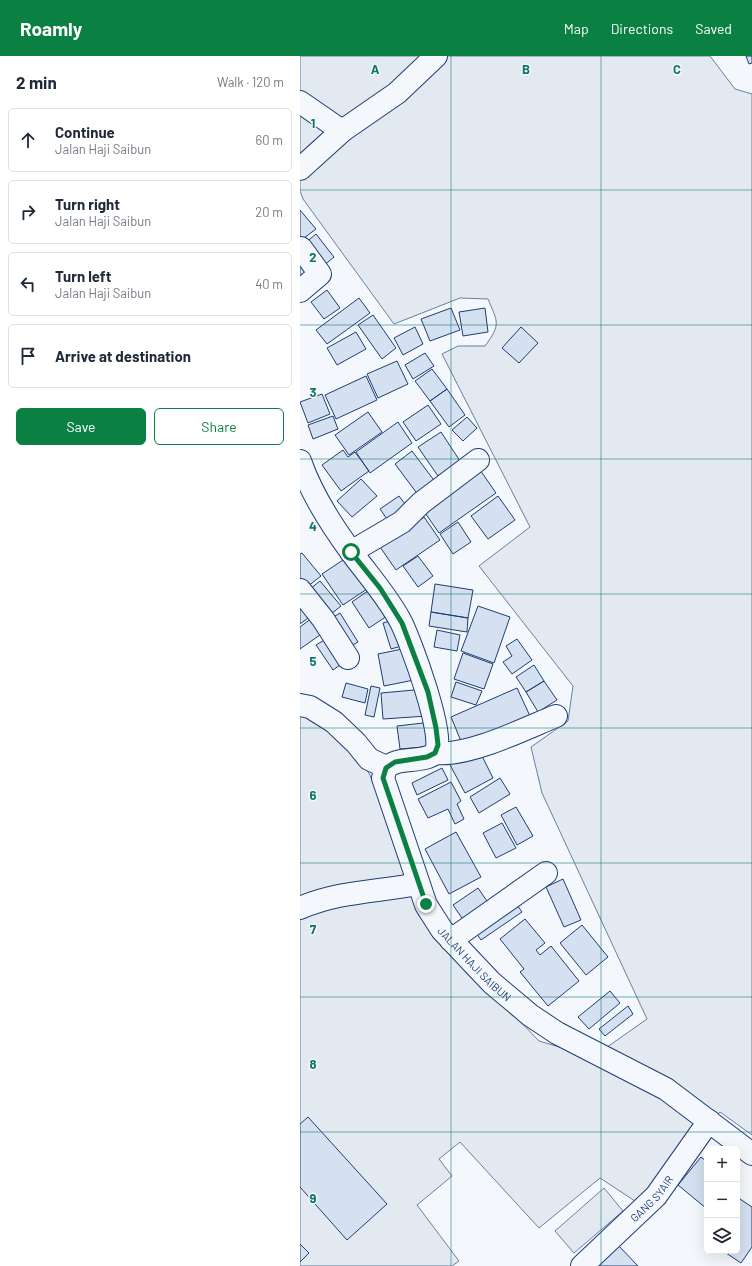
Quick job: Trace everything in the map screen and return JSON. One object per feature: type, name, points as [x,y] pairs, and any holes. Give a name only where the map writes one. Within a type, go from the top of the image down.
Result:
[{"type":"street","points":[[300,169],[342,131],[397,93],[436,56]]},
{"type":"street","points":[[300,102],[342,131]]},
{"type":"street","points":[[300,291],[320,274],[301,248]]},
{"type":"street","points":[[351,552],[402,522],[421,503],[478,460]]},
{"type":"street","points":[[300,461],[304,488],[351,552],[380,588],[402,623],[428,692],[438,745],[435,753]]},
{"type":"street","points":[[300,590],[323,619],[348,658]]},
{"type":"street","points":[[300,705],[310,707],[334,722],[356,743],[369,759],[386,768],[395,762],[427,757],[435,753],[448,754],[493,741],[556,716]]},
{"type":"street","name":"JALAN HAJI SAIBUN","points":[[386,768],[383,778],[418,884],[426,904],[442,930],[451,940],[492,983],[530,1015],[557,1033],[666,1089],[752,1154]]},
{"type":"street","points":[[451,940],[546,872]]},
{"type":"street","points":[[300,908],[321,899],[369,890],[399,888],[418,884]]},
{"type":"street","name":"GANG SYAIR","points":[[582,1266],[656,1196],[709,1121]]},
{"type":"shaded area","points":[[300,56],[710,56],[735,89],[752,94],[752,1135],[720,1112],[638,1203],[600,1178],[539,1228],[460,1142],[439,1159],[452,1176],[417,1205],[459,1261],[452,1266],[300,1266],[300,707],[307,708],[369,773],[411,875],[419,916],[539,1041],[593,1057],[647,1019],[542,793],[531,747],[568,721],[573,686],[479,566],[530,527],[442,354],[458,346],[485,346],[496,328],[494,313],[488,299],[460,298],[394,324],[303,199],[300,191]]},
{"type":"shaded area","points":[[604,1188],[623,1211],[574,1253],[555,1231]]},
{"type":"building","points":[[746,56],[752,56],[752,63],[749,64]]},
{"type":"building","points":[[300,210],[316,229],[300,241]]},
{"type":"building","points":[[316,234],[334,257],[322,267],[304,244]]},
{"type":"building","points":[[300,259],[312,274],[300,284]]},
{"type":"building","points":[[327,290],[340,308],[324,319],[311,302]]},
{"type":"building","points":[[359,298],[370,313],[327,344],[316,330]]},
{"type":"building","points":[[451,308],[460,330],[430,341],[421,319]]},
{"type":"building","points":[[485,308],[488,332],[463,336],[459,312]]},
{"type":"building","points":[[373,315],[396,348],[382,359],[358,325]]},
{"type":"building","points":[[415,327],[423,344],[403,355],[394,338]]},
{"type":"building","points":[[521,327],[538,343],[519,363],[502,348]]},
{"type":"building","points":[[356,332],[366,349],[337,365],[327,348]]},
{"type":"building","points":[[425,353],[434,366],[413,379],[405,365]]},
{"type":"building","points":[[397,361],[408,384],[378,398],[367,374]]},
{"type":"building","points":[[432,369],[447,389],[430,401],[415,381]]},
{"type":"building","points":[[366,376],[377,400],[336,419],[325,395]]},
{"type":"building","points":[[447,389],[465,415],[449,427],[430,401]]},
{"type":"building","points":[[322,394],[330,414],[308,423],[300,402]]},
{"type":"building","points":[[428,405],[441,424],[416,441],[403,422]]},
{"type":"building","points":[[368,412],[382,432],[349,455],[335,435]]},
{"type":"building","points":[[333,416],[338,429],[313,439],[308,425]]},
{"type":"building","points":[[467,417],[477,428],[463,441],[452,430]]},
{"type":"building","points":[[398,422],[412,443],[370,473],[356,452]]},
{"type":"building","points":[[441,432],[460,461],[438,476],[418,447]]},
{"type":"building","points":[[343,450],[348,457],[355,452],[369,471],[341,491],[322,465]]},
{"type":"building","points":[[412,451],[436,483],[419,496],[395,464]]},
{"type":"building","points":[[478,467],[496,493],[439,533],[421,507]]},
{"type":"building","points":[[361,479],[377,496],[352,517],[337,501]]},
{"type":"building","points":[[399,496],[408,508],[389,522],[380,509]]},
{"type":"building","points":[[498,496],[515,520],[488,539],[471,516]]},
{"type":"building","points":[[424,517],[440,540],[396,570],[380,547]]},
{"type":"building","points":[[458,522],[471,542],[453,554],[440,534]]},
{"type":"building","points":[[302,553],[321,576],[303,590],[300,587],[300,554]]},
{"type":"building","points":[[352,554],[373,585],[343,605],[322,574]]},
{"type":"building","points":[[418,556],[433,576],[418,587],[403,566]]},
{"type":"building","points":[[320,581],[341,606],[326,618],[305,593]]},
{"type":"building","points":[[435,584],[473,590],[468,618],[431,612]]},
{"type":"building","points":[[372,588],[390,614],[369,628],[352,602]]},
{"type":"building","points":[[300,594],[315,613],[300,624]]},
{"type":"building","points":[[478,606],[510,617],[494,663],[461,651]]},
{"type":"building","points":[[431,612],[468,618],[467,632],[429,626]]},
{"type":"building","points":[[340,613],[358,642],[344,650],[327,621]]},
{"type":"building","points":[[316,615],[327,630],[300,649],[300,627]]},
{"type":"building","points":[[397,619],[405,645],[391,649],[383,623]]},
{"type":"building","points":[[437,630],[460,635],[457,651],[434,647]]},
{"type":"building","points":[[331,636],[347,660],[333,670],[316,645]]},
{"type":"building","points":[[517,639],[532,660],[512,674],[503,662],[512,656],[506,646]]},
{"type":"building","points":[[407,648],[414,680],[384,686],[378,654]]},
{"type":"building","points":[[463,653],[493,664],[484,689],[454,679]]},
{"type":"building","points":[[534,665],[544,681],[526,692],[516,677]]},
{"type":"building","points":[[544,681],[557,700],[538,712],[526,692]]},
{"type":"building","points":[[456,682],[482,691],[476,705],[451,697]]},
{"type":"building","points":[[346,683],[368,689],[365,703],[342,697]]},
{"type":"building","points":[[371,686],[380,688],[374,717],[365,715]]},
{"type":"building","points":[[517,688],[530,716],[463,746],[451,717]]},
{"type":"building","points":[[425,689],[427,716],[383,719],[381,693]]},
{"type":"building","points":[[432,722],[435,746],[400,749],[397,726]]},
{"type":"building","points":[[478,748],[493,778],[465,793],[449,763]]},
{"type":"building","points":[[442,768],[448,780],[417,795],[412,783]]},
{"type":"building","points":[[500,778],[510,794],[479,813],[470,797]]},
{"type":"building","points":[[451,782],[461,801],[457,804],[464,819],[455,824],[448,809],[428,818],[418,799]]},
{"type":"building","points":[[516,807],[533,836],[517,845],[501,815]]},
{"type":"building","points":[[502,823],[516,848],[496,858],[483,833]]},
{"type":"building","points":[[456,832],[481,877],[449,894],[425,849]]},
{"type":"building","points":[[563,879],[581,920],[564,927],[546,887]]},
{"type":"building","points":[[478,888],[491,907],[466,924],[453,905]]},
{"type":"building","points":[[513,899],[522,912],[481,940],[472,927]]},
{"type":"building","points":[[525,919],[545,943],[536,950],[540,955],[551,946],[579,981],[548,1006],[520,972],[524,969],[500,939]]},
{"type":"building","points":[[582,925],[608,957],[586,975],[560,943]]},
{"type":"building","points":[[610,991],[620,1003],[589,1029],[578,1017]]},
{"type":"building","points":[[628,1006],[633,1014],[605,1036],[599,1029]]},
{"type":"building","points":[[308,1117],[387,1204],[347,1240],[300,1187],[300,1124]]},
{"type":"building","points":[[701,1157],[704,1160],[704,1207],[678,1185]]},
{"type":"building","points":[[740,1199],[752,1207],[752,1247],[741,1263],[728,1254],[740,1254]]},
{"type":"building","points":[[300,1244],[309,1253],[300,1262]]},
{"type":"building","points":[[617,1244],[638,1266],[593,1266]]},
{"type":"route","points":[[351,552],[380,588],[402,623],[428,692],[436,728],[438,745],[435,753],[427,757],[395,762],[386,768],[383,778],[426,904]]}]
